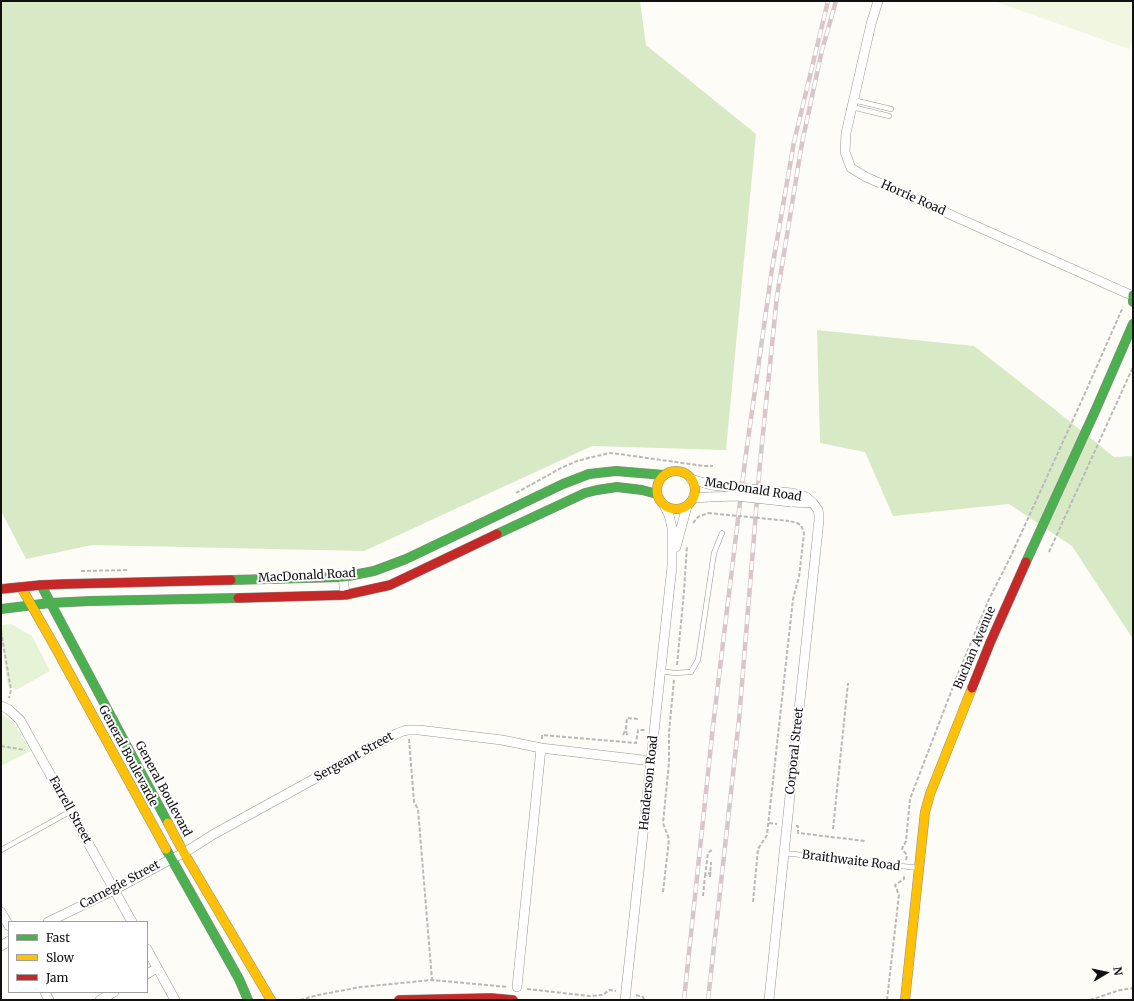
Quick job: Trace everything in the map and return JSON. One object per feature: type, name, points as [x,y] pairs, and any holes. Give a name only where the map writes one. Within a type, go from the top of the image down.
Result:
[{"type":"street","name":"Horrie Road","points":[[878,1],[871,24],[846,133],[845,152],[851,168],[874,180],[1132,295]]},
{"type":"street","points":[[1132,295],[1133,302]]},
{"type":"street","name":"Buchan Avenue","points":[[905,1000],[925,812],[930,794],[990,643],[1133,324]]},
{"type":"street","name":"MacDonald Road","points":[[1,590],[41,585],[89,583],[344,577],[374,571],[406,559],[563,484],[589,474],[616,471],[664,475]]},
{"type":"street","points":[[672,472],[681,472],[691,479],[694,486],[694,494],[687,506],[677,509],[670,509],[660,502],[657,494],[658,484],[664,475],[672,472]]},
{"type":"street","name":"MacDonald Road","points":[[691,479],[711,485],[813,503]]},
{"type":"street","name":"MacDonald Road","points":[[1,609],[31,605],[90,601],[345,595],[390,585],[585,493],[617,487],[642,490],[657,494]]},
{"type":"street","name":"MacDonald Road","points":[[693,498],[736,496],[791,498]]},
{"type":"street","name":"Corporal Street","points":[[769,1000],[820,515],[813,503]]},
{"type":"street","name":"Henderson Road","points":[[625,1000],[672,566],[672,528],[669,515],[664,506]]},
{"type":"street","name":"Henderson Road","points":[[672,566],[687,506]]},
{"type":"street","points":[[344,577],[345,595]]},
{"type":"street","name":"General Boulevard","points":[[41,585],[184,853],[270,1000]]},
{"type":"street","name":"General Boulevarde","points":[[21,587],[239,980],[248,1000]]},
{"type":"street","name":"Farrell Street","points":[[5,707],[20,720],[131,921]]},
{"type":"street","name":"Sergeant Street","points":[[171,858],[184,853],[214,834],[396,734],[408,730],[502,740],[541,748],[651,761]]},
{"type":"street","points":[[517,988],[541,748]]},
{"type":"street","points":[[142,774],[149,800],[171,840],[173,852],[171,858]]},
{"type":"street","name":"Carnegie Street","points":[[50,921],[114,890],[171,858]]},
{"type":"street","points":[[1,912],[8,924]]},
{"type":"street","points":[[148,951],[175,1000]]},
{"type":"street","points":[[148,973],[158,968]]},
{"type":"street","points":[[100,1000],[112,993]]},
{"type":"street","points":[[399,1000],[491,998],[513,1000]]},
{"type":"lane","points":[[853,103],[891,110]]},
{"type":"lane","points":[[853,103],[889,116]]},
{"type":"lane","points":[[660,672],[691,672],[698,660],[714,554],[722,533]]},
{"type":"lane","points":[[1,850],[71,812]]},
{"type":"lane","name":"Braithwaite Road","points":[[784,853],[919,868]]},
{"type":"path","points":[[902,849],[906,841],[910,799],[975,630],[1132,295]]},
{"type":"path","points":[[1049,552],[1133,367]]},
{"type":"path","points":[[514,494],[561,468],[577,461],[609,454],[713,466]]},
{"type":"path","points":[[691,525],[698,517],[708,513],[789,521],[801,525],[804,533],[799,577],[793,599],[769,823],[767,835],[758,849],[753,902]]},
{"type":"path","points":[[663,892],[669,839],[664,823],[669,763],[668,733],[678,659],[688,544]]},
{"type":"path","points":[[88,571],[135,570]]},
{"type":"path","points":[[1,630],[11,690],[5,707]]},
{"type":"path","points":[[833,829],[848,682]]},
{"type":"path","points":[[627,735],[627,718],[639,720]]},
{"type":"path","points":[[623,735],[626,729]]},
{"type":"path","points":[[408,730],[414,802],[418,809],[432,980]]},
{"type":"path","points":[[541,748],[542,735],[636,743]]},
{"type":"path","points":[[1,746],[38,752]]},
{"type":"path","points":[[769,823],[798,826],[798,833],[865,841]]},
{"type":"path","points":[[703,896],[708,853],[713,849]]},
{"type":"path","points":[[710,877],[711,862]]},
{"type":"path","points":[[705,876],[711,872]]},
{"type":"path","points":[[887,1000],[899,895],[896,885]]},
{"type":"path","points":[[1090,1000],[1120,990],[1133,988]]},
{"type":"green space","points":[[1,1],[640,1],[646,45],[756,134],[726,450],[592,446],[364,551],[92,545],[26,559],[1,511]]},
{"type":"green space","points":[[994,1],[1133,1],[1133,39],[1129,49]]},
{"type":"green space","points":[[817,330],[974,346],[1114,457],[1133,456],[1133,639],[1072,546],[1009,504],[893,516],[865,452],[820,443]]},
{"type":"green space","points":[[11,624],[32,636],[50,671],[16,690],[8,685],[1,636],[1,625]]},
{"type":"green space","points":[[1,714],[13,722],[31,751],[1,766]]},
{"type":"railway","points":[[684,1000],[713,726],[745,461],[772,269],[794,142],[828,1]]},
{"type":"railway","points":[[708,1000],[739,720],[760,463],[777,296],[802,143],[822,50],[836,1]]},
{"type":"traffic: fast","points":[[1133,295],[1133,302]]},
{"type":"traffic: fast","points":[[1026,562],[1133,324]]},
{"type":"traffic: fast","points":[[231,580],[343,577],[374,571],[406,559],[563,484],[589,474],[616,471],[664,475]]},
{"type":"traffic: fast","points":[[497,534],[585,493],[617,487],[642,490],[657,494]]},
{"type":"traffic: fast","points":[[41,585],[168,823]]},
{"type":"traffic: fast","points":[[1,609],[50,603],[90,601],[238,598]]},
{"type":"traffic: fast","points":[[166,849],[239,979],[248,1000]]},
{"type":"traffic: slow","points":[[672,471],[680,471],[687,474],[692,479],[695,490],[692,501],[687,506],[680,509],[672,509],[665,506],[660,501],[657,494],[657,486],[660,479],[665,474],[672,471]]},
{"type":"traffic: slow","points":[[21,587],[166,849]]},
{"type":"traffic: slow","points":[[905,1000],[925,812],[930,794],[972,688]]},
{"type":"traffic: slow","points":[[168,823],[184,853],[271,1000]]},
{"type":"traffic: jam","points":[[238,598],[345,595],[390,585],[497,534]]},
{"type":"traffic: jam","points":[[972,688],[1026,562]]},
{"type":"traffic: jam","points":[[1,589],[65,584],[231,580]]},
{"type":"traffic: jam","points":[[399,1000],[491,998],[513,1000]]}]
